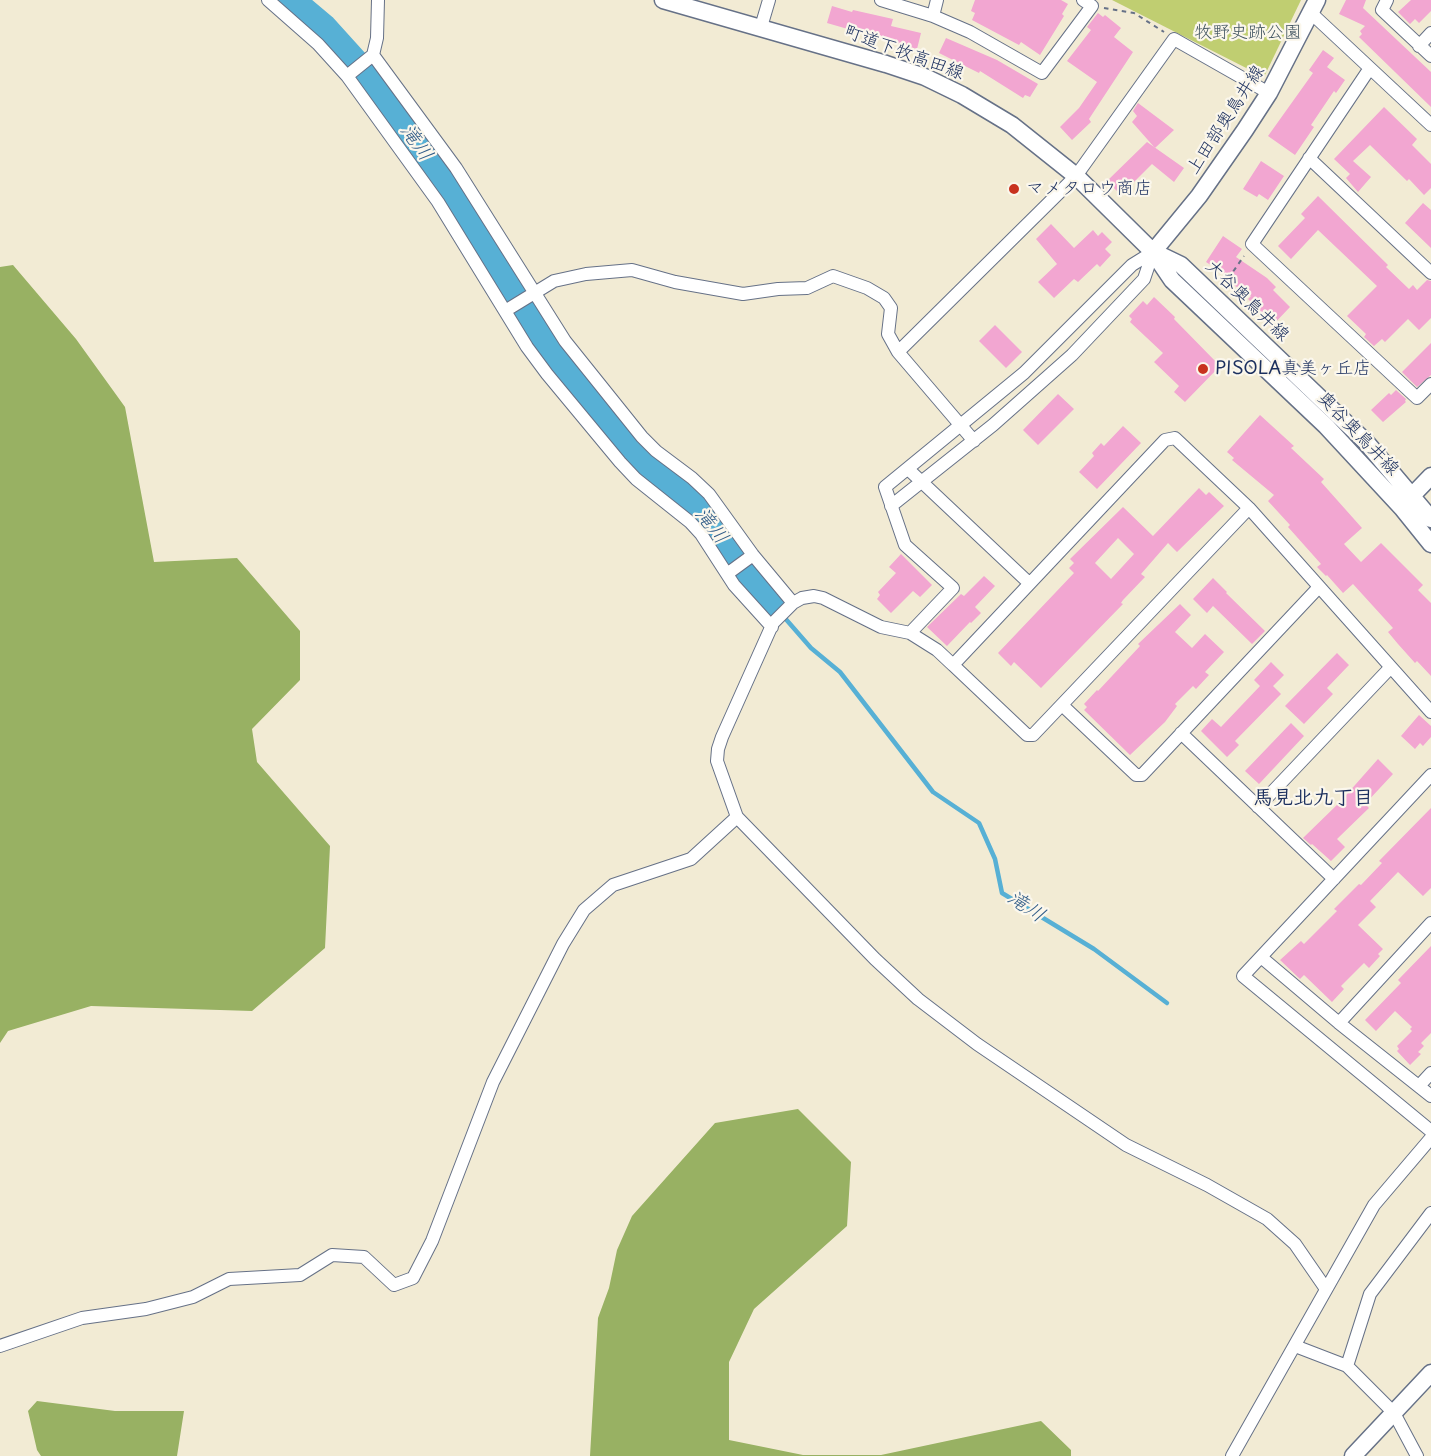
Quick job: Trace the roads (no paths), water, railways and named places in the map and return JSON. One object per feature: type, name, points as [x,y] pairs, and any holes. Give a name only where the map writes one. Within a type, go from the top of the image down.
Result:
[{"type":"street","points":[[268,0],[318,44],[347,76],[420,176],[547,375],[636,479],[690,522],[701,534],[727,574],[756,612],[774,622]]},
{"type":"street","points":[[347,76],[373,55],[377,39],[378,0]]},
{"type":"street","name":"町道下牧高田線","points":[[663,0],[681,3],[886,63],[962,95],[1012,125],[1076,176],[1153,252]]},
{"type":"street","points":[[760,27],[769,0]]},
{"type":"street","points":[[881,0],[933,16],[970,32],[1041,73],[1088,3]]},
{"type":"street","points":[[933,16],[937,0]]},
{"type":"street","points":[[1387,0],[1382,10],[1431,56]]},
{"type":"street","points":[[1314,7],[1370,68],[1431,125]]},
{"type":"street","name":"上田部奥鳥井線","points":[[1153,252],[1199,196],[1239,139],[1269,93],[1314,7]]},
{"type":"street","points":[[1419,46],[1431,33]]},
{"type":"street","points":[[898,352],[1076,176],[1174,39],[1269,93]]},
{"type":"street","points":[[373,55],[456,168],[566,341],[642,437],[709,494],[753,555],[793,603]]},
{"type":"street","points":[[1370,68],[1252,244],[1417,398],[1431,384]]},
{"type":"street","points":[[1309,158],[1431,273]]},
{"type":"street","points":[[910,633],[953,588],[905,545],[885,487],[1024,373],[1132,265],[1153,252]]},
{"type":"street","points":[[891,506],[974,441],[1042,383],[1144,279],[1153,252]]},
{"type":"street","name":"大谷奥鳥井線","points":[[1153,252],[1181,265],[1366,442],[1407,501],[1431,519]]},
{"type":"street","name":"奥谷奥鳥井線","points":[[1153,252],[1172,280],[1407,501],[1431,544]]},
{"type":"street","points":[[505,311],[554,280],[575,275],[632,270],[675,282],[743,294],[807,288],[833,276],[867,288],[884,298],[891,308],[888,334],[898,352],[974,441]]},
{"type":"street","points":[[953,665],[1166,440],[1175,438],[1249,508],[1431,712]]},
{"type":"street","points":[[908,469],[1029,583]]},
{"type":"street","points":[[1407,501],[1431,476]]},
{"type":"street","points":[[1249,508],[1033,735],[1027,735],[937,650],[910,633],[881,627],[823,598],[814,596],[802,598],[793,603],[774,622],[722,737],[717,761],[737,817],[874,959],[918,999],[984,1049],[1126,1145],[1207,1185],[1267,1219],[1295,1244],[1326,1289]]},
{"type":"street","points":[[727,574],[753,555]]},
{"type":"street","points":[[1062,705],[1136,775],[1142,775],[1319,587]]},
{"type":"street","points":[[1258,807],[1390,668]]},
{"type":"street","points":[[1181,733],[1334,879]]},
{"type":"street","points":[[1431,775],[1243,976],[1431,1131]]},
{"type":"street","points":[[0,1346],[82,1318],[146,1309],[193,1297],[229,1279],[300,1275],[332,1255],[364,1257],[394,1285],[413,1278],[432,1241],[493,1082],[563,945],[584,910],[613,885],[691,859],[737,817]]},
{"type":"street","points":[[1339,1023],[1431,924]]},
{"type":"street","points":[[1262,957],[1339,1023],[1431,1096]]},
{"type":"street","points":[[1419,1086],[1431,1073]]},
{"type":"street","points":[[1232,1456],[1374,1205],[1431,1138]]},
{"type":"street","points":[[1347,1366],[1370,1294],[1431,1213]]},
{"type":"street","points":[[1295,1346],[1347,1366],[1394,1413],[1417,1456]]},
{"type":"street","points":[[1353,1456],[1431,1373]]},
{"type":"waterway","name":"滝川","points":[[292,0],[324,27],[371,79],[452,193],[539,334],[565,368],[642,460],[700,509],[749,576],[777,609]]},
{"type":"waterway","name":"滝川","points":[[777,609],[811,648],[840,672],[933,792],[979,823],[995,859],[1002,893],[1094,949],[1167,1003]]},
{"type":"place","name":"マメタロウ商店","points":[[1014,189]]},
{"type":"place","name":"PISOLA真美ヶ丘店","points":[[1203,369]]},
{"type":"district","name":"馬見北九丁目","points":[[1313,798]]},
{"type":"park label","name":"牧野史跡公園","points":[[1248,33]]}]
